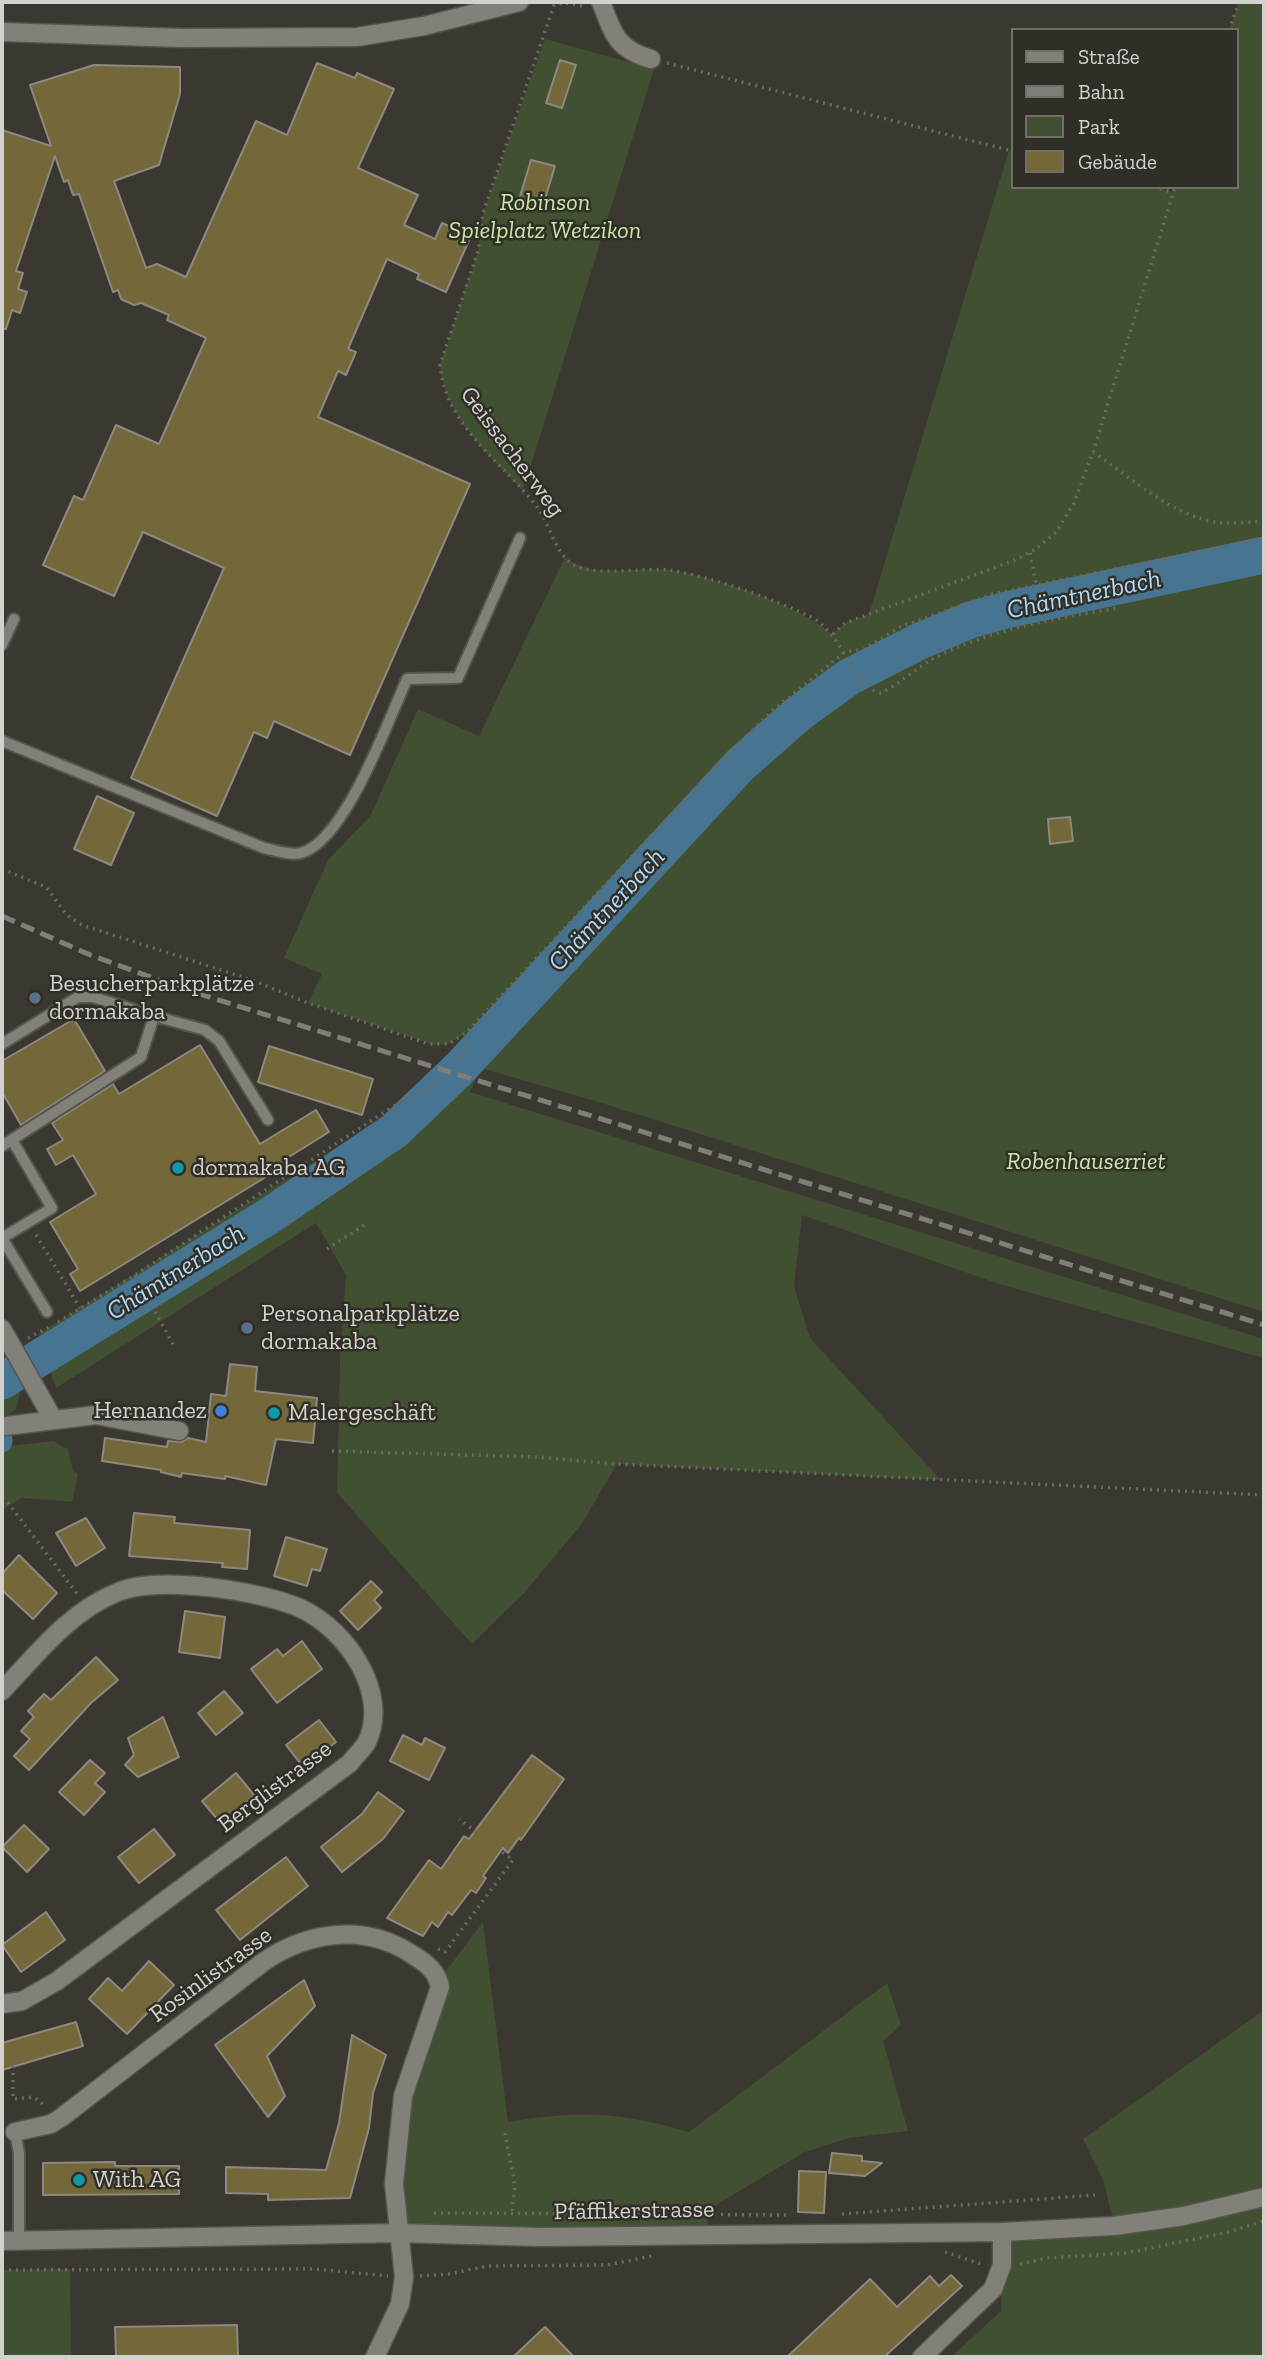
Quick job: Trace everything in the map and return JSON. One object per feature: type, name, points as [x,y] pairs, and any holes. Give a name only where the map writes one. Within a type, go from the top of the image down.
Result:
[{"type":"street","points":[[2,32],[182,38],[357,37],[424,26],[519,2]]},
{"type":"street","points":[[595,7],[620,44],[633,54],[651,59]]},
{"type":"street","points":[[8,1341],[53,1419]]},
{"type":"street","points":[[8,1435],[53,1419],[96,1415],[179,1431]]},
{"type":"street","name":"Berglistrasse","points":[[2,1692],[66,1624],[87,1607],[121,1590],[163,1583],[251,1594],[303,1609],[336,1635],[363,1668],[372,1706],[367,1741],[350,1763],[57,1981],[22,2001],[2,2004]]},
{"type":"street","name":"Rosinlistrasse","points":[[15,2132],[51,2124],[62,2117],[277,1952],[313,1938],[336,1934],[363,1936],[394,1945],[429,1966],[440,1987],[403,2096],[394,2184],[397,2232],[404,2277]]},
{"type":"street","name":"Pfäffikerstrasse","points":[[10,2241],[397,2232],[541,2237],[1002,2232],[1126,2224],[1184,2216],[1264,2197]]},
{"type":"street","points":[[922,2357],[993,2289],[1002,2265],[1002,2232]]},
{"type":"street","points":[[375,2357],[400,2304],[404,2277]]},
{"type":"lane","points":[[2,741],[264,848],[300,854],[323,842],[349,804],[407,680],[458,678],[520,538]]},
{"type":"lane","points":[[2,645],[14,619]]},
{"type":"lane","points":[[2,1044],[78,997],[93,997],[205,1030],[219,1041],[268,1120]]},
{"type":"lane","points":[[47,1311],[2,1238],[52,1208],[7,1143],[141,1057],[153,1016]]},
{"type":"lane","points":[[10,2241],[19,2153],[15,2132]]},
{"type":"path","points":[[1230,28],[1239,2]]},
{"type":"path","name":"Geissacherweg","points":[[595,7],[574,3],[554,5],[483,213],[478,251],[442,355],[441,383],[447,400],[469,430],[538,508],[565,556],[575,565],[589,569],[642,567],[672,570],[743,591],[815,619],[832,634],[864,682],[872,691],[881,694],[930,660],[958,647],[997,633],[1119,608]]},
{"type":"path","points":[[651,59],[1010,150]]},
{"type":"path","points":[[832,634],[845,624],[1030,553],[1056,532],[1074,503],[1093,452],[1174,190]]},
{"type":"path","points":[[1093,452],[1166,501],[1198,518],[1216,522],[1264,522]]},
{"type":"path","points":[[2,869],[46,887],[68,915],[82,925],[252,980],[308,1003],[435,1045],[448,1044],[467,1032],[713,770],[771,712],[845,652],[864,649],[900,627],[960,604],[1036,583],[1264,538]]},
{"type":"path","points":[[1030,553],[1036,583]]},
{"type":"path","points":[[8,1341],[38,1334],[135,1275],[410,1096],[438,1085],[460,1059],[466,1047],[467,1032]]},
{"type":"path","points":[[29,1222],[80,1308]]},
{"type":"path","points":[[327,1249],[366,1224]]},
{"type":"path","points":[[135,1275],[174,1346]]},
{"type":"path","points":[[2,1452],[8,1435]]},
{"type":"path","points":[[332,1451],[537,1457],[617,1464],[1264,1495]]},
{"type":"path","points":[[2,1500],[6,1500],[65,1578]]},
{"type":"path","points":[[435,1948],[445,1952],[513,1860],[459,1819]]},
{"type":"path","points":[[13,2066],[13,2099],[33,2097],[62,2117]]},
{"type":"path","points":[[505,2133],[514,2186],[512,2212]]},
{"type":"path","points":[[830,2217],[853,2211],[1095,2195]]},
{"type":"path","points":[[429,2214],[784,2213],[796,2217]]},
{"type":"path","points":[[934,2248],[975,2264],[1002,2265],[1047,2258],[1126,2253],[1229,2232],[1264,2221]]},
{"type":"path","points":[[2,2270],[314,2269],[404,2277],[449,2274],[487,2266],[607,2265],[654,2255]]},
{"type":"green space","name":"Robenhauserriet","points":[[1239,2],[1264,2],[1264,1312],[605,1104],[481,1068],[470,1092],[1264,1339],[1264,1358],[999,1284],[802,1215],[794,1286],[810,1338],[941,1480],[617,1464],[581,1525],[525,1592],[472,1644],[337,1493],[340,1360],[346,1275],[316,1223],[56,1388],[38,1334],[437,1085],[461,1055],[466,1033],[448,1044],[434,1045],[308,1003],[322,974],[284,958],[328,860],[371,815],[418,709],[479,736],[565,557],[576,564],[600,570],[655,569],[708,578],[777,603],[817,623],[832,634],[845,623],[869,614],[1009,150],[1010,189],[1161,189],[1172,192],[1174,189],[1238,189],[1238,28],[1230,28]]},
{"type":"green space","name":"Robinson Spielplatz Wetzikon","points":[[545,39],[654,69],[523,491],[483,449],[459,418],[443,384],[440,365],[478,251],[483,213]]},
{"type":"green space","points":[[8,1377],[20,1394],[16,1409],[2,1418],[2,1381]]},
{"type":"green space","points":[[6,1426],[11,1446],[53,1441],[68,1449],[73,1471],[78,1474],[72,1502],[22,1498],[2,1510],[2,1428]]},
{"type":"green space","points":[[483,1922],[508,2122],[557,2116],[599,2115],[642,2120],[689,2132],[887,1983],[901,2025],[883,2041],[908,2131],[849,2138],[805,2152],[716,2205],[709,2214],[705,2234],[397,2233],[395,2157],[439,1980]]},
{"type":"green space","points":[[1264,2010],[1264,2357],[951,2357],[1001,2311],[1002,2232],[1114,2225],[1104,2182],[1083,2139]]},
{"type":"green space","points":[[70,2269],[71,2357],[2,2357],[2,2270]]},
{"type":"building","points":[[560,60],[576,65],[562,108],[546,103]]},
{"type":"building","points":[[317,63],[355,78],[357,73],[394,89],[358,168],[418,195],[404,225],[435,239],[442,223],[471,236],[446,292],[417,279],[419,274],[387,259],[348,349],[356,352],[346,375],[338,371],[318,417],[470,484],[350,755],[274,721],[267,738],[254,732],[217,816],[131,778],[224,568],[143,532],[114,596],[43,565],[74,496],[83,500],[116,425],[159,444],[206,338],[167,320],[169,315],[141,303],[134,305],[121,299],[118,290],[113,292],[79,194],[73,195],[68,180],[64,182],[55,156],[16,271],[23,273],[18,289],[27,292],[20,313],[12,310],[6,329],[2,329],[2,130],[51,146],[30,85],[94,65],[180,67],[180,94],[159,165],[114,181],[146,268],[157,264],[186,277],[256,121],[287,135]]},
{"type":"building","points":[[531,160],[555,166],[542,209],[518,203]]},
{"type":"building","points":[[97,796],[134,813],[111,865],[74,849]]},
{"type":"building","points":[[1070,817],[1073,841],[1050,844],[1048,819]]},
{"type":"building","points":[[74,1019],[105,1071],[21,1125],[2,1092],[2,1061]]},
{"type":"building","name":"dormakaba AG","points":[[200,1045],[260,1144],[316,1110],[329,1132],[284,1160],[287,1164],[80,1291],[70,1274],[78,1269],[50,1222],[96,1194],[73,1155],[56,1165],[47,1149],[63,1140],[52,1123],[113,1084],[119,1094]]},
{"type":"building","points":[[269,1046],[373,1079],[362,1115],[258,1082]]},
{"type":"building","points":[[230,1364],[257,1367],[255,1391],[317,1398],[313,1443],[276,1439],[266,1485],[225,1476],[225,1479],[182,1473],[181,1477],[161,1470],[102,1461],[105,1438],[167,1447],[168,1441],[182,1442],[188,1438],[206,1442],[211,1394],[226,1396]]},
{"type":"building","points":[[134,1513],[175,1517],[174,1523],[250,1530],[247,1569],[222,1567],[223,1563],[129,1556]]},
{"type":"building","points":[[86,1518],[105,1548],[76,1566],[56,1533]]},
{"type":"building","points":[[286,1537],[327,1549],[320,1571],[312,1569],[307,1586],[274,1576]]},
{"type":"building","points":[[19,1555],[57,1593],[33,1619],[2,1590],[2,1574]]},
{"type":"building","points":[[371,1581],[382,1592],[374,1600],[381,1608],[358,1630],[340,1611]]},
{"type":"building","points":[[185,1611],[225,1617],[220,1658],[179,1652]]},
{"type":"building","points":[[302,1641],[322,1669],[277,1703],[251,1669],[277,1649],[283,1656]]},
{"type":"building","points":[[96,1657],[118,1680],[91,1703],[29,1770],[14,1756],[30,1739],[21,1731],[34,1717],[28,1711],[44,1694],[51,1700]]},
{"type":"building","points":[[224,1691],[243,1713],[216,1735],[198,1713]]},
{"type":"building","points":[[163,1717],[179,1757],[138,1777],[125,1765],[134,1755],[128,1738]]},
{"type":"building","points":[[319,1720],[336,1742],[303,1767],[286,1745]]},
{"type":"building","points":[[403,1735],[422,1745],[425,1738],[445,1748],[429,1780],[390,1761]]},
{"type":"building","points":[[532,1755],[564,1779],[521,1840],[519,1838],[508,1853],[503,1848],[483,1876],[486,1878],[476,1893],[471,1890],[452,1915],[448,1912],[438,1927],[432,1922],[423,1936],[387,1918],[429,1860],[441,1869],[464,1836],[469,1839]]},
{"type":"building","points":[[90,1760],[105,1773],[95,1783],[105,1792],[84,1815],[59,1792]]},
{"type":"building","points":[[236,1773],[254,1795],[223,1826],[202,1801]]},
{"type":"building","points":[[378,1792],[404,1811],[383,1839],[342,1872],[321,1847],[362,1814]]},
{"type":"building","points":[[24,1825],[49,1849],[27,1872],[2,1847]]},
{"type":"building","points":[[154,1829],[175,1855],[139,1883],[118,1857]]},
{"type":"building","points":[[286,1857],[308,1886],[240,1940],[216,1910]]},
{"type":"building","points":[[46,1912],[65,1940],[21,1972],[2,1945]]},
{"type":"building","points":[[149,1961],[174,1985],[127,2034],[89,1999],[108,1978],[122,1991]]},
{"type":"building","points":[[304,1980],[315,2006],[267,2056],[285,2096],[268,2117],[215,2045]]},
{"type":"building","points":[[76,2022],[83,2046],[2,2070],[2,2043]]},
{"type":"building","points":[[352,2035],[386,2055],[373,2093],[369,2128],[350,2198],[268,2200],[268,2194],[226,2193],[226,2167],[326,2170],[339,2123]]},
{"type":"building","points":[[832,2153],[862,2156],[862,2161],[882,2163],[865,2176],[829,2173]]},
{"type":"building","points":[[115,2162],[115,2166],[179,2166],[179,2194],[43,2195],[43,2163]]},
{"type":"building","points":[[799,2171],[826,2172],[824,2213],[798,2212]]},
{"type":"building","points":[[951,2275],[962,2286],[884,2357],[787,2357],[870,2279],[897,2307],[930,2276],[939,2286]]},
{"type":"building","points":[[237,2325],[238,2357],[116,2357],[115,2327]]},
{"type":"building","points":[[545,2327],[574,2357],[513,2357]]},
{"type":"waterway","name":"Chämtnerbach","points":[[2,1381],[269,1216],[394,1131],[460,1068],[740,765],[798,714],[849,677],[920,641],[970,620],[1264,555]]},
{"type":"railway","points":[[2,916],[88,954],[180,988],[1264,1325]]},
{"type":"place","name":"Besucherparkplätze dormakaba","points":[[35,998]]},
{"type":"place","name":"dormakaba AG","points":[[178,1168]]},
{"type":"place","name":"Personalparkplätze dormakaba","points":[[247,1328]]},
{"type":"place","name":"Hernandez","points":[[221,1411]]},
{"type":"place","name":"Malergeschäft","points":[[274,1413]]},
{"type":"place","name":"With AG","points":[[79,2180]]}]
